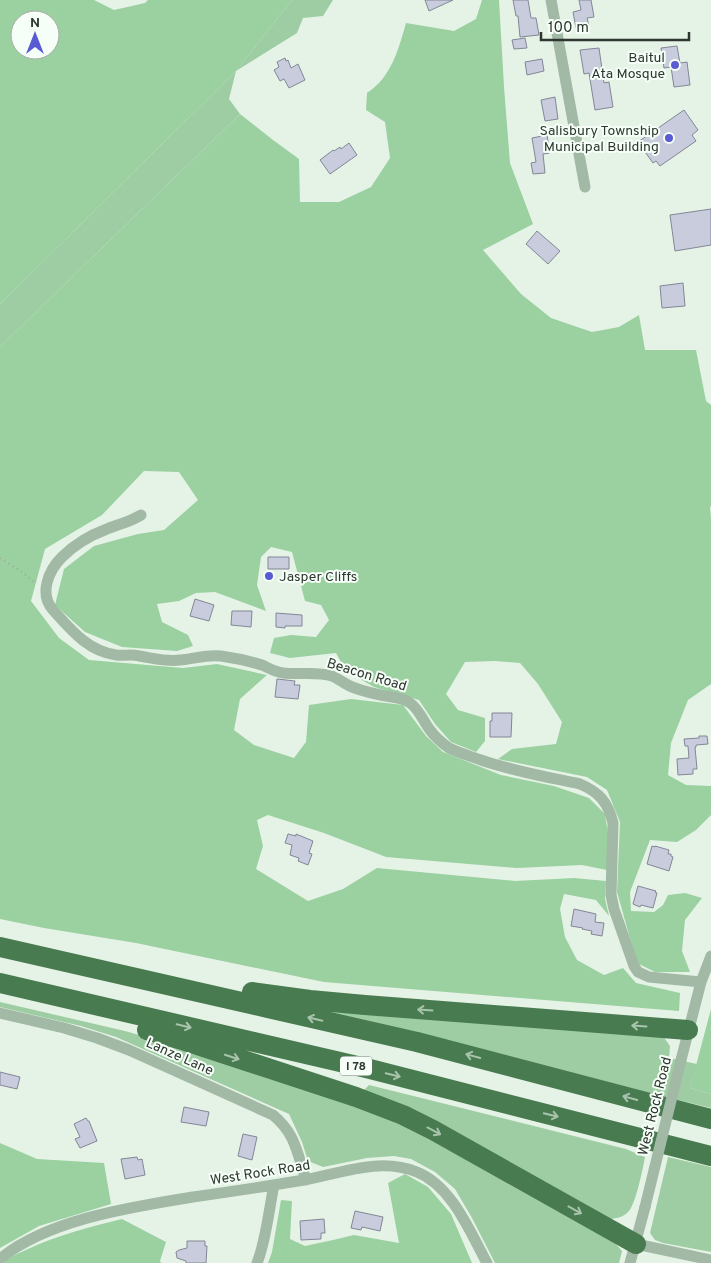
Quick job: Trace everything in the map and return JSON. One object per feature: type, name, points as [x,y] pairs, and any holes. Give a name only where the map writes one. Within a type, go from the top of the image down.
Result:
[{"type":"highway","points":[[0,942],[201,985],[283,996],[365,1005],[688,1030]]},
{"type":"highway","points":[[0,947],[417,1042],[711,1119]]},
{"type":"highway","name":"I 78","points":[[0,983],[366,1068],[711,1156]]},
{"type":"highway","points":[[0,991],[179,1039],[387,1108],[433,1130],[633,1254]]},
{"type":"street","points":[[551,0],[584,187]]},
{"type":"street","points":[[45,593],[49,577],[61,557],[96,534],[141,515]]},
{"type":"street","name":"Beacon Road","points":[[45,593],[49,605],[73,633],[94,649],[118,655],[137,655],[169,661],[219,656],[251,662],[272,671],[283,673],[325,674],[365,691],[400,698],[409,702],[416,708],[438,740],[458,752],[504,768],[580,784],[590,788],[605,802],[613,822],[612,895],[614,909],[634,966],[638,972],[649,977],[700,982]]},
{"type":"street","name":"West Rock Road","points":[[633,1254],[700,982],[711,956]]},
{"type":"street","name":"Lanze Lane","points":[[0,1013],[64,1028],[105,1041],[267,1112],[282,1123],[289,1132],[294,1141],[306,1180]]},
{"type":"street","name":"West Rock Road","points":[[0,1259],[36,1236],[91,1217],[150,1204],[306,1180],[367,1167],[392,1165],[419,1173],[432,1180],[442,1189],[453,1202],[487,1263]]},
{"type":"street","points":[[257,1263],[274,1185]]},
{"type":"street","points":[[633,1254],[711,1260]]},
{"type":"path","points":[[0,558],[26,574],[45,593]]},
{"type":"green space","points":[[0,0],[94,0],[114,10],[145,3],[148,0],[292,0],[236,71],[0,304]]},
{"type":"green space","points":[[292,0],[333,0],[323,16],[303,18],[297,33],[236,71]]},
{"type":"green space","points":[[482,0],[499,0],[510,163],[533,224],[483,250],[521,294],[551,318],[592,332],[619,327],[639,315],[645,350],[696,350],[706,401],[711,405],[711,684],[688,700],[671,743],[668,775],[686,785],[711,786],[711,815],[696,830],[677,842],[650,840],[630,892],[631,911],[654,912],[663,905],[668,895],[685,893],[702,898],[685,920],[682,951],[690,972],[655,972],[637,963],[617,892],[620,822],[607,790],[587,777],[498,759],[512,749],[556,744],[562,722],[538,684],[520,663],[495,661],[465,662],[446,694],[458,710],[485,718],[485,741],[476,752],[451,742],[435,724],[419,700],[374,687],[346,671],[336,653],[290,658],[270,653],[274,638],[291,635],[316,637],[329,620],[321,605],[305,601],[292,552],[271,547],[261,557],[257,585],[266,611],[215,592],[196,593],[179,601],[157,604],[162,622],[188,635],[193,646],[177,651],[122,647],[85,632],[55,605],[64,569],[94,546],[138,534],[164,530],[198,500],[179,472],[144,471],[102,515],[45,549],[31,601],[59,638],[89,660],[183,668],[217,664],[267,675],[240,699],[234,730],[254,745],[294,758],[306,742],[309,705],[351,699],[403,705],[426,736],[443,752],[501,775],[554,786],[589,798],[605,814],[608,834],[607,870],[582,865],[517,868],[386,857],[324,833],[268,815],[257,820],[263,846],[256,869],[308,901],[343,889],[377,868],[515,881],[574,878],[606,881],[605,899],[609,916],[596,900],[564,894],[560,909],[565,937],[577,960],[604,975],[623,968],[636,983],[680,993],[679,1011],[324,982],[136,943],[0,919],[0,347],[240,114],[299,159],[300,202],[339,202],[371,187],[390,158],[385,122],[366,110],[367,93],[379,83],[389,70],[406,23],[454,31],[476,19]]},
{"type":"green space","points":[[236,71],[229,99],[240,114],[0,347],[0,304]]},
{"type":"green space","points":[[0,1002],[125,1031],[206,1054],[381,1112],[611,1238],[622,1251],[619,1263],[495,1263],[455,1189],[435,1172],[411,1159],[394,1156],[367,1158],[323,1167],[308,1161],[302,1142],[289,1114],[116,1037],[81,1026],[0,1007]]},
{"type":"green space","points":[[284,1004],[663,1036],[670,1046],[669,1058],[697,1064],[690,1088],[711,1094],[711,1108]]},
{"type":"green space","points":[[711,1009],[711,1094],[690,1088]]},
{"type":"green space","points":[[369,1085],[626,1149],[645,1157],[632,1207],[622,1216],[608,1219],[363,1091]]},
{"type":"green space","points":[[0,1143],[37,1159],[104,1163],[111,1204],[39,1226],[0,1248]]},
{"type":"green space","points":[[668,1157],[711,1167],[711,1252],[663,1243],[655,1240],[650,1233]]},
{"type":"green space","points":[[405,1174],[428,1187],[451,1214],[472,1263],[268,1263],[272,1252],[281,1200],[292,1201],[290,1239],[305,1246],[354,1235],[399,1243],[388,1183]]},
{"type":"green space","points":[[122,1219],[166,1242],[161,1263],[4,1263],[18,1253],[51,1240],[86,1228]]},
{"type":"building","points":[[425,0],[453,0],[429,11]]},
{"type":"building","points":[[513,0],[528,0],[531,18],[536,18],[539,35],[520,37],[518,16],[516,16]]},
{"type":"building","points":[[579,0],[591,0],[594,17],[587,18],[589,26],[576,28],[573,12],[581,10]]},
{"type":"building","points":[[525,38],[527,48],[514,49],[512,40]]},
{"type":"building","name":"Baitul Ata Mosque","points":[[677,46],[680,63],[687,62],[690,85],[674,87],[671,67],[664,68],[661,48]]},
{"type":"building","points":[[599,48],[604,83],[609,82],[613,107],[595,110],[589,73],[584,74],[580,50]]},
{"type":"building","points":[[285,58],[286,61],[288,60],[291,68],[298,64],[305,80],[289,88],[284,79],[280,81],[274,70],[279,67],[277,62]]},
{"type":"building","points":[[542,59],[544,71],[527,75],[525,62]]},
{"type":"building","points":[[555,97],[558,119],[545,121],[541,100]]},
{"type":"building","name":"Salisbury Township Municipal Building","points":[[684,110],[698,130],[692,135],[696,141],[660,166],[656,161],[653,163],[638,142]]},
{"type":"building","points":[[547,135],[550,153],[543,154],[545,173],[533,174],[531,163],[536,162],[532,138]]},
{"type":"building","points":[[349,143],[357,155],[330,174],[320,160],[333,150],[340,147],[341,149]]},
{"type":"building","points":[[711,209],[711,245],[675,251],[670,215]]},
{"type":"building","points":[[537,231],[560,251],[548,264],[526,244]]},
{"type":"building","points":[[683,283],[685,306],[662,308],[660,286]]},
{"type":"building","points":[[268,557],[289,557],[289,569],[268,569]]},
{"type":"building","points":[[195,599],[214,605],[209,621],[190,616]]},
{"type":"building","points":[[232,611],[252,611],[251,627],[231,625]]},
{"type":"building","points":[[276,613],[302,615],[302,626],[276,627]]},
{"type":"building","points":[[277,679],[295,681],[294,685],[300,685],[298,699],[275,697]]},
{"type":"building","points":[[492,713],[512,713],[511,737],[490,737]]},
{"type":"building","points":[[699,736],[707,736],[708,744],[696,745],[695,747],[697,769],[693,769],[693,774],[678,775],[677,759],[689,758],[688,746],[685,746],[684,739],[699,738]]},
{"type":"building","points":[[288,834],[296,836],[296,834],[313,841],[309,853],[312,854],[308,865],[298,861],[299,858],[290,855],[292,845],[285,843]]},
{"type":"building","points":[[652,846],[669,850],[668,854],[671,854],[673,857],[669,871],[647,864]]},
{"type":"building","points":[[638,886],[656,891],[653,908],[641,905],[640,907],[633,904]]},
{"type":"building","points":[[574,909],[596,914],[595,922],[604,923],[602,936],[591,934],[592,931],[583,928],[571,926]]},
{"type":"building","points":[[0,1072],[20,1077],[17,1089],[0,1085]]},
{"type":"building","points":[[184,1107],[209,1112],[206,1126],[181,1122]]},
{"type":"building","points":[[86,1118],[97,1141],[80,1148],[75,1139],[80,1137],[74,1124]]},
{"type":"building","points":[[243,1134],[257,1137],[252,1160],[238,1156]]},
{"type":"building","points":[[137,1157],[138,1160],[142,1159],[145,1175],[125,1179],[121,1159]]},
{"type":"building","points":[[355,1211],[383,1217],[380,1231],[362,1227],[361,1230],[351,1228]]},
{"type":"building","points":[[324,1219],[325,1233],[321,1233],[321,1239],[301,1240],[300,1221]]},
{"type":"building","points":[[187,1241],[205,1241],[205,1246],[207,1246],[206,1263],[186,1263],[186,1261],[177,1258],[176,1252],[187,1248]]},
{"type":"place","name":"Baitul Ata Mosque","points":[[675,65]]},
{"type":"place","name":"Salisbury Township Municipal Building","points":[[669,138]]},
{"type":"place","name":"Jasper Cliffs","points":[[269,576]]}]
